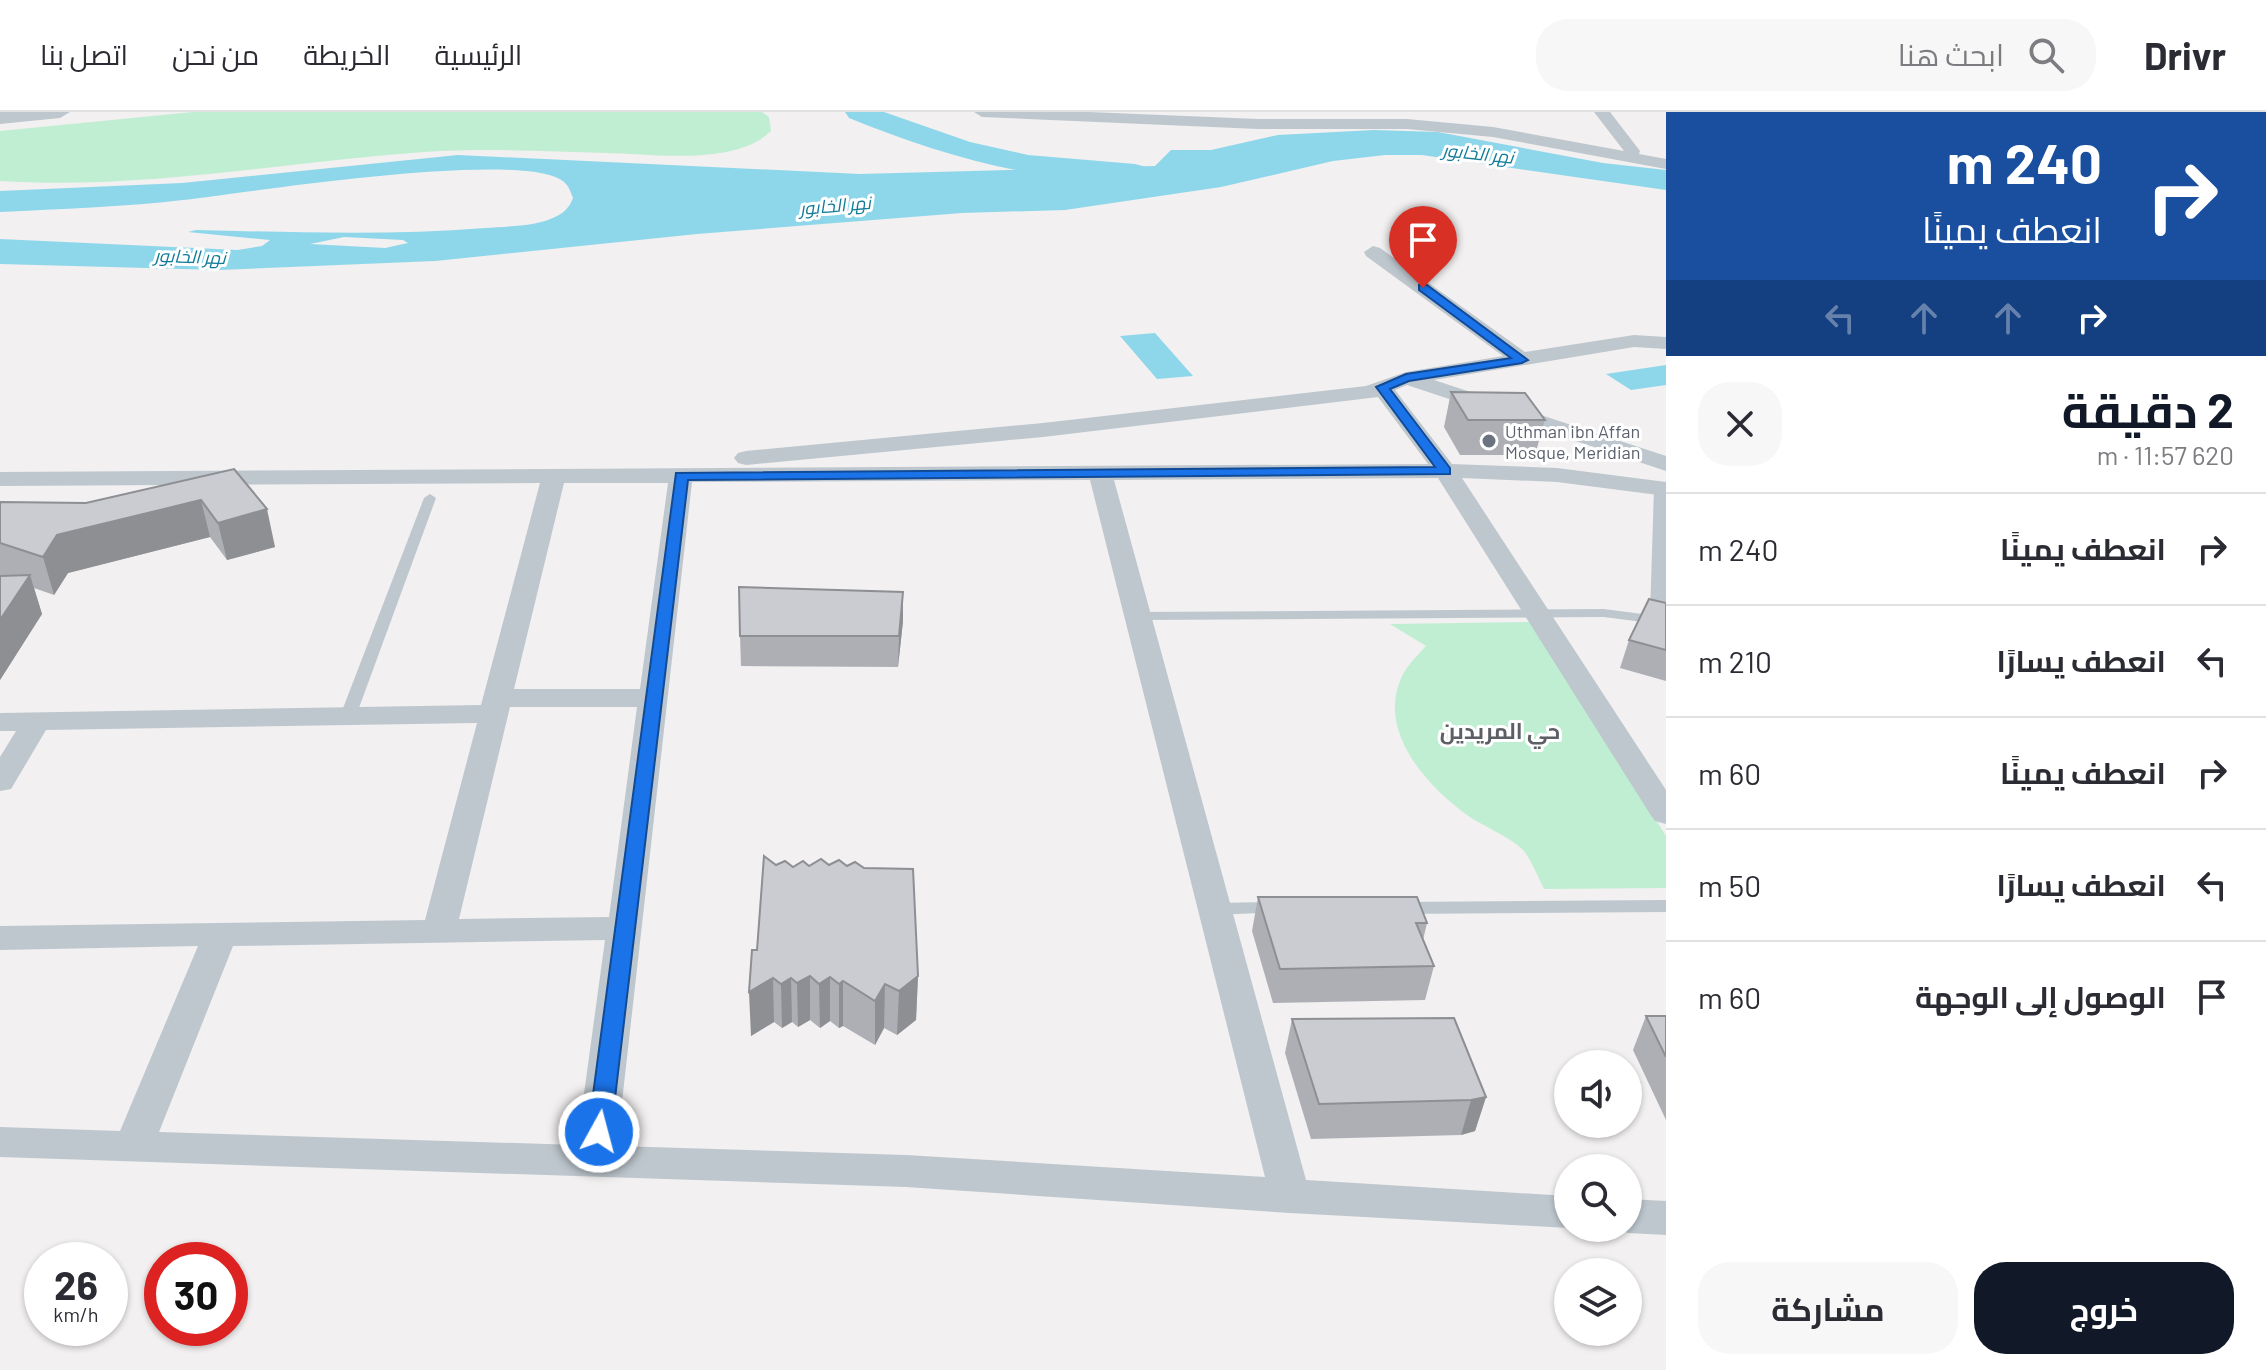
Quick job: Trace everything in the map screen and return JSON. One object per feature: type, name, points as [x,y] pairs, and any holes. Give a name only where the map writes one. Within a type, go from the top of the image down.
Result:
[{"type":"street","points":[[0,118],[60,112]]},
{"type":"street","points":[[982,112],[1258,124],[1318,117],[1404,118],[1630,155],[1666,164]]},
{"type":"street","points":[[1482,112],[1493,132]]},
{"type":"street","points":[[1602,112],[1630,155]]},
{"type":"street","points":[[1630,155],[1666,146]]},
{"type":"street","points":[[1373,252],[1522,360]]},
{"type":"street","points":[[554,476],[1043,430],[1370,392],[1394,383],[1634,341],[1666,343]]},
{"type":"street","points":[[1394,383],[1666,464]]},
{"type":"street","points":[[1394,383],[1445,471],[1666,814]]},
{"type":"street","points":[[0,479],[1445,471],[1522,472],[1663,489]]},
{"type":"street","points":[[1100,474],[1290,1197]]},
{"type":"street","points":[[439,931],[554,476]]},
{"type":"street","points":[[595,1161],[681,476]]},
{"type":"street","points":[[0,722],[348,716],[653,698]]},
{"type":"street","points":[[0,782],[37,721]]},
{"type":"street","points":[[0,938],[626,928]]},
{"type":"street","points":[[134,1144],[221,934]]},
{"type":"street","points":[[0,1142],[906,1171],[1554,1211]]},
{"type":"street","points":[[1642,1217],[1666,1218]]},
{"type":"lane","points":[[1137,616],[1604,613],[1661,620],[1663,489]]},
{"type":"lane","points":[[348,716],[430,498]]},
{"type":"lane","points":[[1385,908],[1666,906]]},
{"type":"lane","points":[[1213,909],[1291,908]]},
{"type":"green space","points":[[193,112],[762,112],[769,117],[771,131],[756,142],[737,149],[693,156],[447,151],[106,182],[0,181],[0,131]]},
{"type":"green space","points":[[1531,622],[1666,836],[1666,888],[1544,889],[1524,851],[1452,803],[1423,774],[1401,739],[1395,700],[1400,681],[1426,646],[1390,624]]},
{"type":"water","name":"نهر الخابور","points":[[1374,130],[1438,132],[1603,163],[1666,170],[1666,190],[1422,155],[1385,155],[1333,161],[1221,187],[1065,210],[962,213],[697,234],[435,261],[220,270],[0,264],[0,239],[238,250],[262,246],[270,240],[188,232],[376,233],[512,226],[557,216],[573,198],[564,182],[539,173],[496,169],[320,182],[137,204],[0,212],[0,191],[182,183],[458,155],[860,174],[1155,166],[1171,150],[1211,150],[1278,135]],"holes":[[[344,237],[403,240],[408,243],[385,248],[310,244]]]},
{"type":"water","points":[[1155,333],[1193,376],[1157,379],[1120,336]]},
{"type":"water","points":[[1666,365],[1666,385],[1631,390],[1606,374]]},
{"type":"building","points":[[1451,392],[1525,393],[1545,420],[1468,420]]},
{"type":"building","points":[[234,469],[267,509],[218,523],[201,500],[57,535],[43,557],[0,543],[0,502],[86,503]]},
{"type":"building","points":[[30,575],[0,620],[0,576]]},
{"type":"building","points":[[739,587],[903,592],[899,636],[740,636]]},
{"type":"building","points":[[1649,599],[1666,603],[1666,650],[1629,640]]},
{"type":"building","points":[[764,856],[776,865],[785,861],[793,867],[803,861],[809,866],[821,859],[829,865],[839,860],[847,866],[855,862],[864,868],[913,869],[918,976],[899,991],[885,984],[875,1001],[843,981],[839,984],[830,977],[819,984],[810,976],[797,983],[791,978],[781,984],[773,978],[749,992],[752,950],[757,950]]},
{"type":"building","points":[[1258,897],[1417,897],[1427,923],[1416,923],[1434,966],[1280,969]]},
{"type":"building","points":[[1646,1016],[1666,1016],[1666,1057]]},
{"type":"building","points":[[1454,1018],[1486,1097],[1319,1104],[1292,1019]]},
{"type":"waterway","points":[[859,112],[926,137],[994,157],[1063,170],[1135,173]]},
{"type":"place","name":"Uthman ibn Affan Mosque, Meridian","points":[[1489,441]]},
{"type":"district","name":"حي المريدين","points":[[1500,730]]},
{"type":"route","points":[[599,1132],[681,476],[1445,471],[1382,387],[1406,378],[1522,360],[1423,288]]}]
